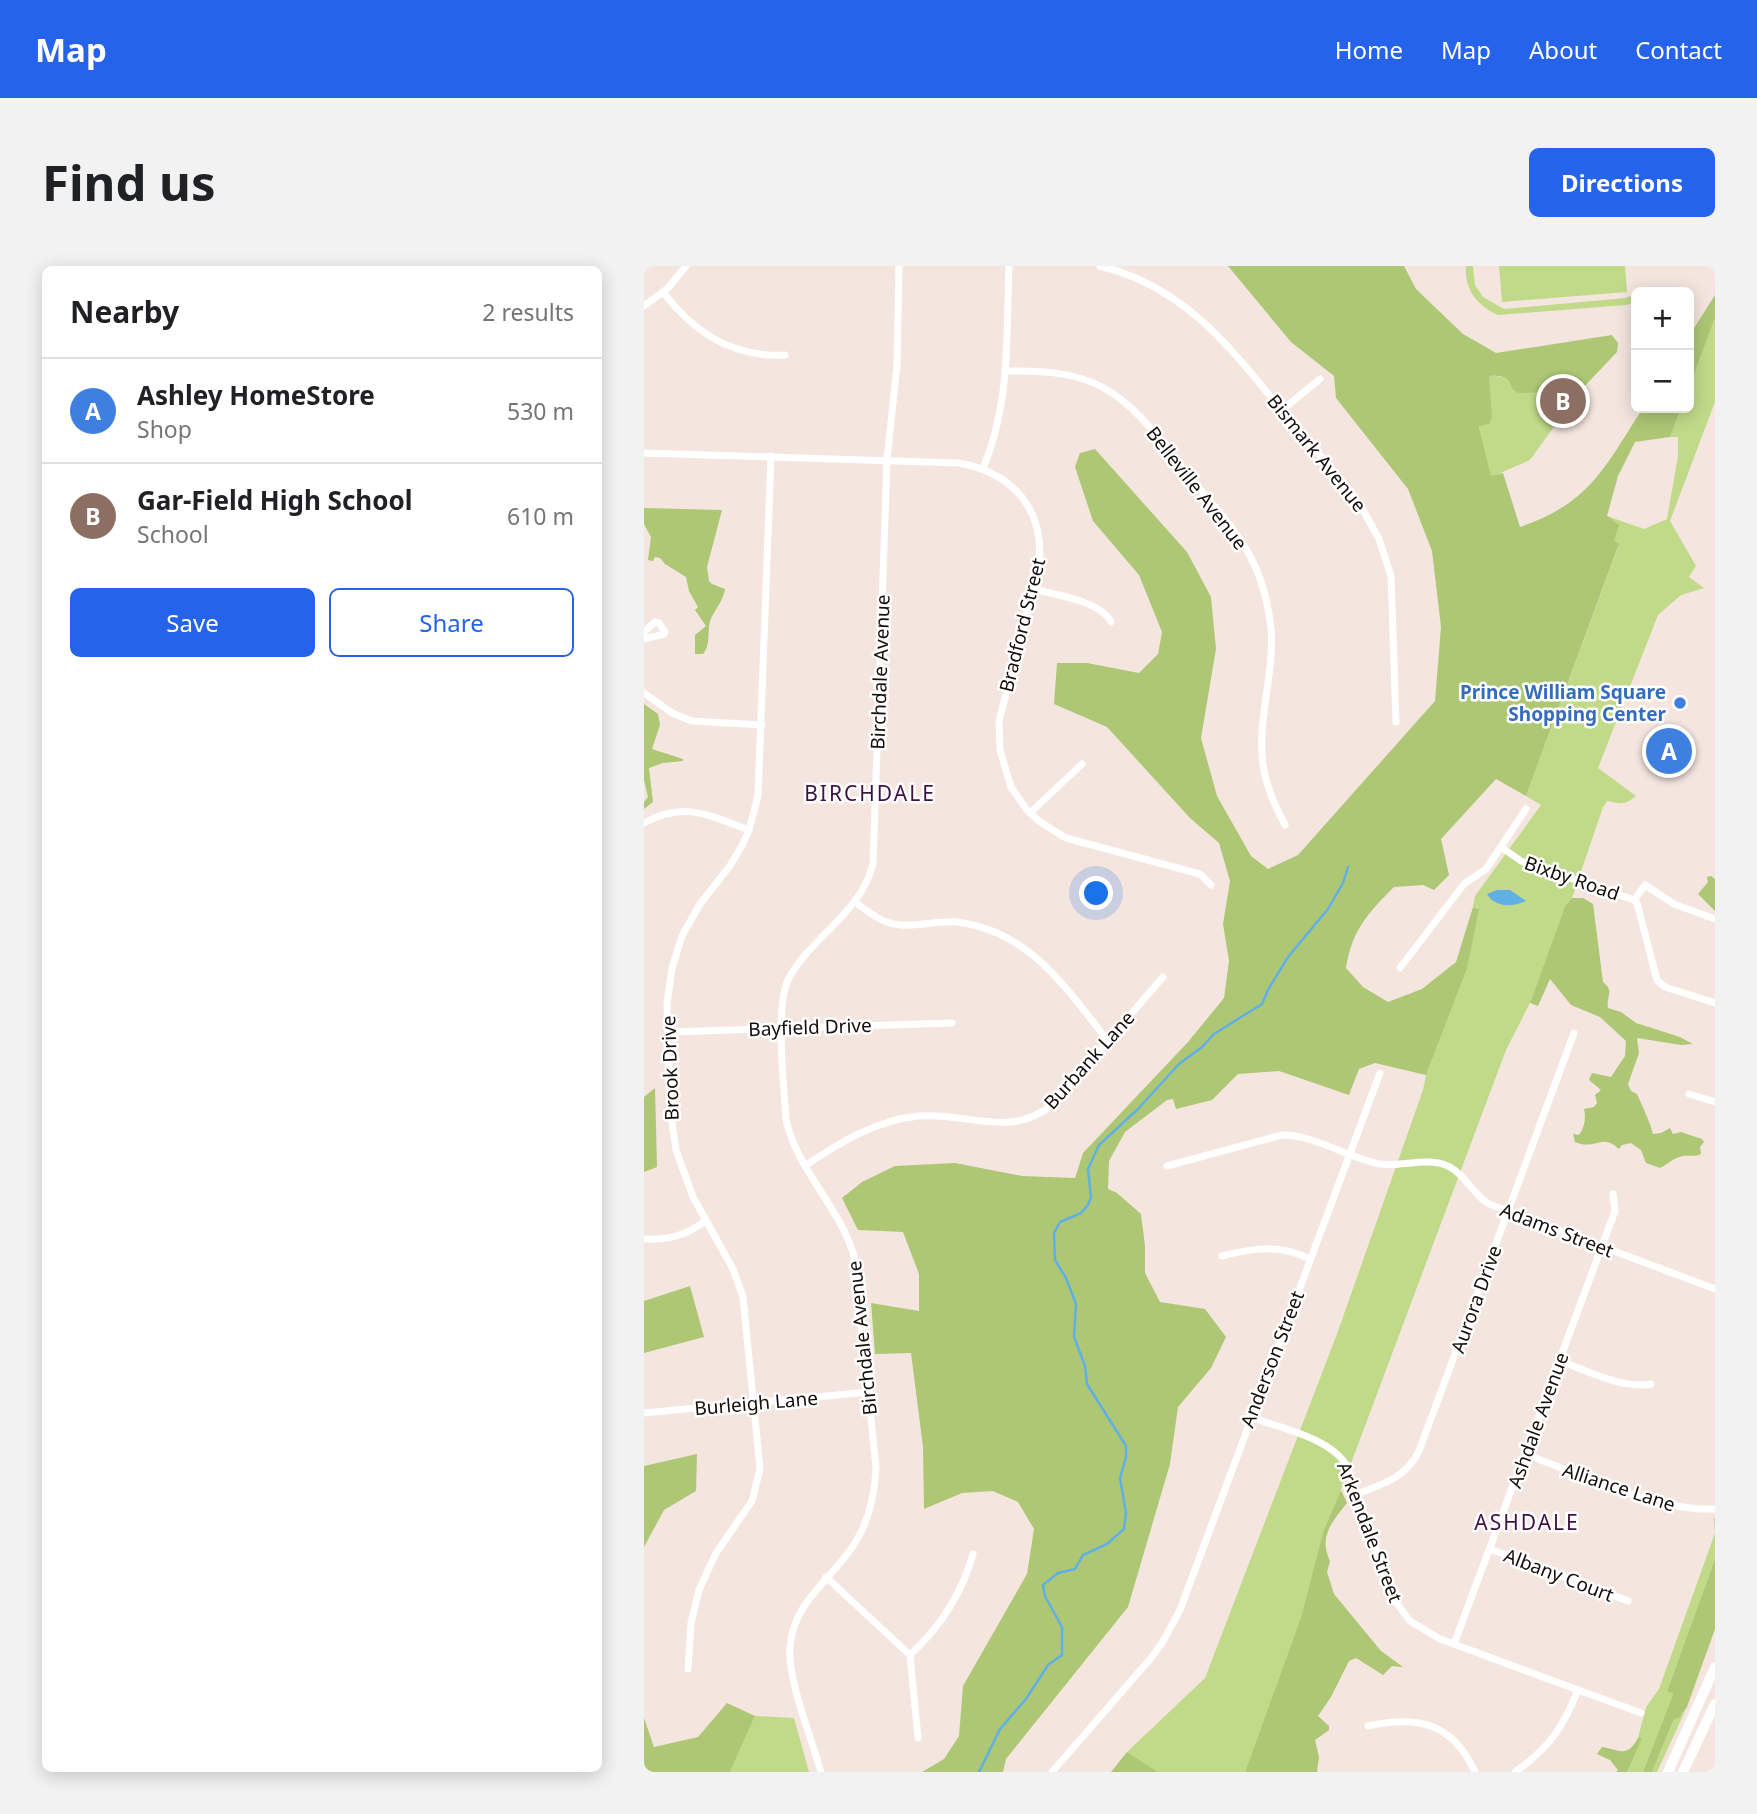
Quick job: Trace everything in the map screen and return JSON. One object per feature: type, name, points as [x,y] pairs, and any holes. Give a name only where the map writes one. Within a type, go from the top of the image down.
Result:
[{"type":"main road","points":[[1668,1772],[1715,1667]]},
{"type":"main road","points":[[1683,1772],[1715,1704]]},
{"type":"street","points":[[644,306],[663,292],[686,266]]},
{"type":"street","name":"Birchdale Avenue","points":[[821,1772],[793,1675],[790,1646],[792,1631],[803,1606],[859,1537],[873,1498],[876,1467],[854,1256],[846,1235],[791,1139],[786,1119],[782,999],[792,974],[855,902],[867,884],[873,864],[887,460],[897,365],[899,266]]},
{"type":"street","points":[[983,469],[1000,418],[1005,371],[1009,266]]},
{"type":"street","name":"Bismark Avenue","points":[[1100,266],[1147,283],[1203,320],[1231,349],[1358,501],[1375,529],[1387,560],[1392,591],[1396,722]]},
{"type":"street","points":[[663,292],[686,319],[722,344],[751,354],[785,355]]},
{"type":"street","name":"Belleville Avenue","points":[[1005,371],[1043,371],[1071,376],[1117,396],[1143,419],[1240,538],[1258,574],[1268,610],[1271,646],[1262,758],[1271,796],[1285,825]]},
{"type":"street","points":[[1282,410],[1320,379]]},
{"type":"street","name":"Bradford Street","points":[[644,453],[959,463],[983,469],[1012,487],[1023,498],[1034,517],[1041,552],[1000,709],[998,736],[1005,773],[1014,793],[1030,813],[1066,838],[1200,874],[1211,885]]},
{"type":"street","name":"Brook Drive","points":[[688,1670],[691,1623],[699,1590],[716,1553],[747,1509],[757,1488],[760,1469],[743,1297],[733,1269],[705,1221],[683,1174],[674,1140],[670,1109],[669,986],[682,936],[700,904],[735,859],[749,830],[758,796],[771,457]]},
{"type":"street","points":[[1033,589],[1098,607],[1108,615],[1111,622]]},
{"type":"street","points":[[644,632],[655,622],[659,623],[664,634],[644,639]]},
{"type":"street","points":[[644,693],[672,713],[692,721],[762,725]]},
{"type":"street","points":[[1030,813],[1082,764]]},
{"type":"street","points":[[1400,968],[1464,884],[1486,869],[1526,809]]},
{"type":"street","points":[[644,824],[665,813],[684,810],[705,814],[749,830]]},
{"type":"street","name":"Bixby Road","points":[[1501,847],[1521,861],[1634,900],[1645,885],[1674,904],[1715,919]]},
{"type":"street","points":[[1634,900],[1658,982],[1665,987],[1715,1003]]},
{"type":"street","points":[[855,902],[889,923],[965,923],[1012,940],[1052,970],[1108,1041]]},
{"type":"street","name":"Burbank Lane","points":[[806,1165],[856,1134],[900,1119],[939,1115],[1012,1124],[1035,1117],[1054,1103],[1163,977]]},
{"type":"street","name":"Bayfield Drive","points":[[668,1032],[952,1023]]},
{"type":"street","name":"Aurora Drive","points":[[1357,1494],[1397,1478],[1416,1457],[1574,1033]]},
{"type":"street","name":"Anderson Street","points":[[1052,1772],[1161,1644],[1180,1610],[1380,1073]]},
{"type":"street","points":[[1689,1094],[1715,1102]]},
{"type":"street","name":"Adams Street","points":[[1167,1166],[1282,1135],[1299,1136],[1380,1164],[1440,1163],[1458,1173],[1481,1199],[1508,1212],[1715,1289]]},
{"type":"street","name":"Ashdale Avenue","points":[[1454,1644],[1615,1211],[1613,1194]]},
{"type":"street","points":[[644,1239],[671,1239],[693,1230],[705,1221]]},
{"type":"street","points":[[1222,1256],[1272,1248],[1293,1251],[1310,1259]]},
{"type":"street","points":[[1560,1361],[1626,1384],[1651,1384]]},
{"type":"street","name":"Burleigh Lane","points":[[644,1413],[869,1392]]},
{"type":"street","name":"Arkendale Street","points":[[1250,1417],[1333,1449],[1345,1461],[1388,1588],[1397,1606],[1420,1628],[1454,1644],[1641,1713]]},
{"type":"street","name":"Alliance Lane","points":[[1525,1454],[1650,1500],[1685,1508],[1715,1509]]},
{"type":"street","name":"Albany Court","points":[[1490,1549],[1628,1601]]},
{"type":"street","points":[[910,1656],[946,1614],[964,1581],[973,1554]]},
{"type":"street","points":[[827,1577],[910,1656],[918,1738]]},
{"type":"street","points":[[1516,1772],[1544,1750],[1552,1740],[1566,1720],[1578,1690]]},
{"type":"street","points":[[1368,1726],[1406,1721],[1439,1729],[1462,1747],[1475,1772]]},
{"type":"green space","points":[[1228,266],[1404,266],[1416,289],[1463,334],[1496,353],[1612,335],[1618,343],[1617,352],[1579,392],[1518,393],[1504,377],[1489,376],[1492,417],[1489,424],[1479,426],[1491,476],[1503,473],[1520,527],[1564,506],[1580,494],[1606,465],[1640,413],[1679,413],[1670,437],[1635,442],[1618,476],[1607,516],[1619,525],[1614,541],[1619,544],[1526,796],[1496,779],[1441,839],[1449,875],[1434,890],[1423,885],[1394,887],[1369,914],[1352,943],[1346,968],[1363,987],[1388,1002],[1422,989],[1456,962],[1473,907],[1479,909],[1467,969],[1426,1075],[1375,1063],[1359,1069],[1349,1095],[1279,1071],[1238,1074],[1212,1100],[1176,1109],[1173,1099],[1167,1100],[1125,1132],[1109,1161],[1108,1189],[1117,1193],[1141,1214],[1145,1273],[1160,1302],[1205,1309],[1226,1337],[1211,1368],[1178,1407],[1170,1464],[1128,1607],[1006,1759],[1003,1772],[922,1772],[944,1759],[959,1736],[963,1686],[1027,1574],[1034,1529],[1018,1502],[993,1491],[962,1493],[924,1509],[923,1447],[911,1353],[875,1354],[871,1303],[919,1311],[919,1274],[903,1232],[858,1230],[842,1198],[862,1182],[895,1166],[955,1163],[1022,1176],[1075,1178],[1083,1153],[1188,1042],[1224,998],[1229,961],[1223,924],[1230,881],[1219,843],[1190,818],[1107,727],[1054,704],[1057,663],[1087,663],[1139,673],[1158,654],[1162,632],[1139,575],[1093,521],[1075,467],[1080,453],[1095,449],[1187,552],[1211,597],[1216,649],[1201,738],[1217,796],[1251,856],[1268,869],[1298,855],[1435,701],[1441,627],[1432,551],[1408,489],[1336,398],[1334,376],[1291,342]]},
{"type":"green space","points":[[1466,266],[1473,266],[1475,285],[1483,297],[1504,309],[1631,296],[1631,304],[1498,315],[1484,307],[1473,296]]},
{"type":"green space","points":[[1499,266],[1625,266],[1627,292],[1502,302]]},
{"type":"green space","points":[[1715,295],[1715,318],[1694,375],[1694,350],[1694,328]]},
{"type":"green space","points":[[1715,318],[1715,402],[1670,521],[1696,566],[1689,577],[1704,588],[1681,595],[1658,615],[1598,768],[1636,796],[1623,803],[1607,801],[1603,807],[1572,898],[1565,906],[1530,1003],[1506,1050],[1323,1532],[1301,1617],[1245,1772],[1158,1772],[1127,1752],[1205,1678],[1337,1334],[1426,1075],[1467,969],[1478,908],[1473,907],[1475,896],[1541,805],[1526,796],[1619,545],[1613,541],[1607,516],[1644,529],[1667,519],[1678,456],[1678,437],[1670,437],[1679,413],[1694,413],[1694,375]]},
{"type":"green space","points":[[1489,376],[1504,378],[1518,393],[1579,392],[1530,460],[1491,477],[1479,425],[1489,424]]},
{"type":"green space","points":[[644,508],[722,510],[707,567],[709,581],[725,589],[710,621],[708,643],[703,654],[695,654],[695,635],[706,626],[695,610],[698,607],[689,591],[686,577],[660,558],[648,560],[651,537],[644,524]]},
{"type":"green space","points":[[644,704],[658,714],[660,725],[652,749],[683,761],[649,768],[653,802],[644,809],[644,802],[648,797],[644,780]]},
{"type":"green space","points":[[1707,877],[1715,879],[1715,911],[1698,894],[1708,882]]},
{"type":"green space","points":[[1572,898],[1583,898],[1593,904],[1603,982],[1609,991],[1608,1008],[1621,1012],[1636,1023],[1693,1044],[1681,1045],[1637,1038],[1639,1053],[1628,1084],[1631,1091],[1637,1094],[1653,1134],[1670,1128],[1673,1134],[1681,1132],[1702,1139],[1704,1142],[1700,1147],[1701,1154],[1679,1157],[1660,1168],[1646,1163],[1641,1150],[1631,1143],[1622,1145],[1619,1149],[1607,1142],[1575,1142],[1573,1134],[1579,1135],[1584,1125],[1584,1109],[1594,1107],[1597,1103],[1595,1095],[1601,1090],[1589,1080],[1592,1073],[1611,1077],[1625,1056],[1626,1041],[1600,1017],[1571,1005],[1550,979],[1538,1006],[1530,1003],[1565,906]]},
{"type":"green space","points":[[655,1088],[657,1167],[644,1172],[644,1097]]},
{"type":"green space","points":[[690,1286],[704,1337],[644,1353],[644,1301]]},
{"type":"green space","points":[[697,1454],[696,1491],[664,1510],[644,1547],[644,1466]]},
{"type":"green space","points":[[1341,1490],[1347,1503],[1326,1536],[1330,1561],[1327,1572],[1334,1594],[1381,1651],[1403,1667],[1392,1666],[1383,1675],[1356,1658],[1349,1661],[1318,1716],[1329,1726],[1329,1730],[1315,1740],[1319,1757],[1317,1772],[1245,1772],[1301,1617],[1323,1532]]},
{"type":"green space","points":[[1715,1533],[1715,1559],[1667,1691],[1673,1694],[1643,1772],[1627,1772],[1641,1738],[1638,1738],[1646,1707],[1659,1689]]},
{"type":"green space","points":[[1715,1559],[1715,1629],[1687,1707],[1679,1718],[1674,1719],[1652,1772],[1643,1772],[1673,1694],[1667,1691]]},
{"type":"green space","points":[[727,1703],[755,1716],[730,1772],[644,1772],[644,1718],[654,1747],[698,1737]]},
{"type":"green space","points":[[1687,1707],[1657,1772],[1652,1772],[1674,1719],[1683,1714]]},
{"type":"green space","points":[[755,1716],[794,1718],[809,1772],[730,1772]]},
{"type":"green space","points":[[1638,1738],[1642,1738],[1627,1772],[1616,1772],[1618,1770],[1610,1760],[1597,1754],[1602,1747],[1627,1750]]},
{"type":"green space","points":[[1127,1752],[1158,1772],[1111,1772]]},
{"type":"water","points":[[1497,890],[1510,890],[1526,901],[1510,905],[1499,904],[1487,894]]},
{"type":"waterway","points":[[979,1772],[1000,1729],[1026,1699],[1048,1665],[1062,1655],[1062,1627],[1045,1596],[1043,1585],[1058,1573],[1075,1569],[1083,1555],[1107,1544],[1124,1529],[1126,1513],[1120,1478],[1126,1446],[1087,1384],[1085,1366],[1074,1337],[1076,1304],[1066,1278],[1055,1260],[1054,1233],[1060,1222],[1081,1213],[1088,1205],[1091,1197],[1088,1169],[1099,1145],[1138,1109],[1179,1064],[1214,1034],[1262,1004],[1288,957],[1328,909],[1343,883],[1348,867]]},
{"type":"place","name":"Gar-Field High School","points":[[1563,401]]},
{"type":"place","name":"Prince William Square Shopping Center","points":[[1680,703]]},
{"type":"place","name":"Ashley HomeStore","points":[[1669,751]]},
{"type":"district","name":"BIRCHDALE","points":[[870,793]]},
{"type":"district","name":"ASHDALE","points":[[1527,1522]]}]
